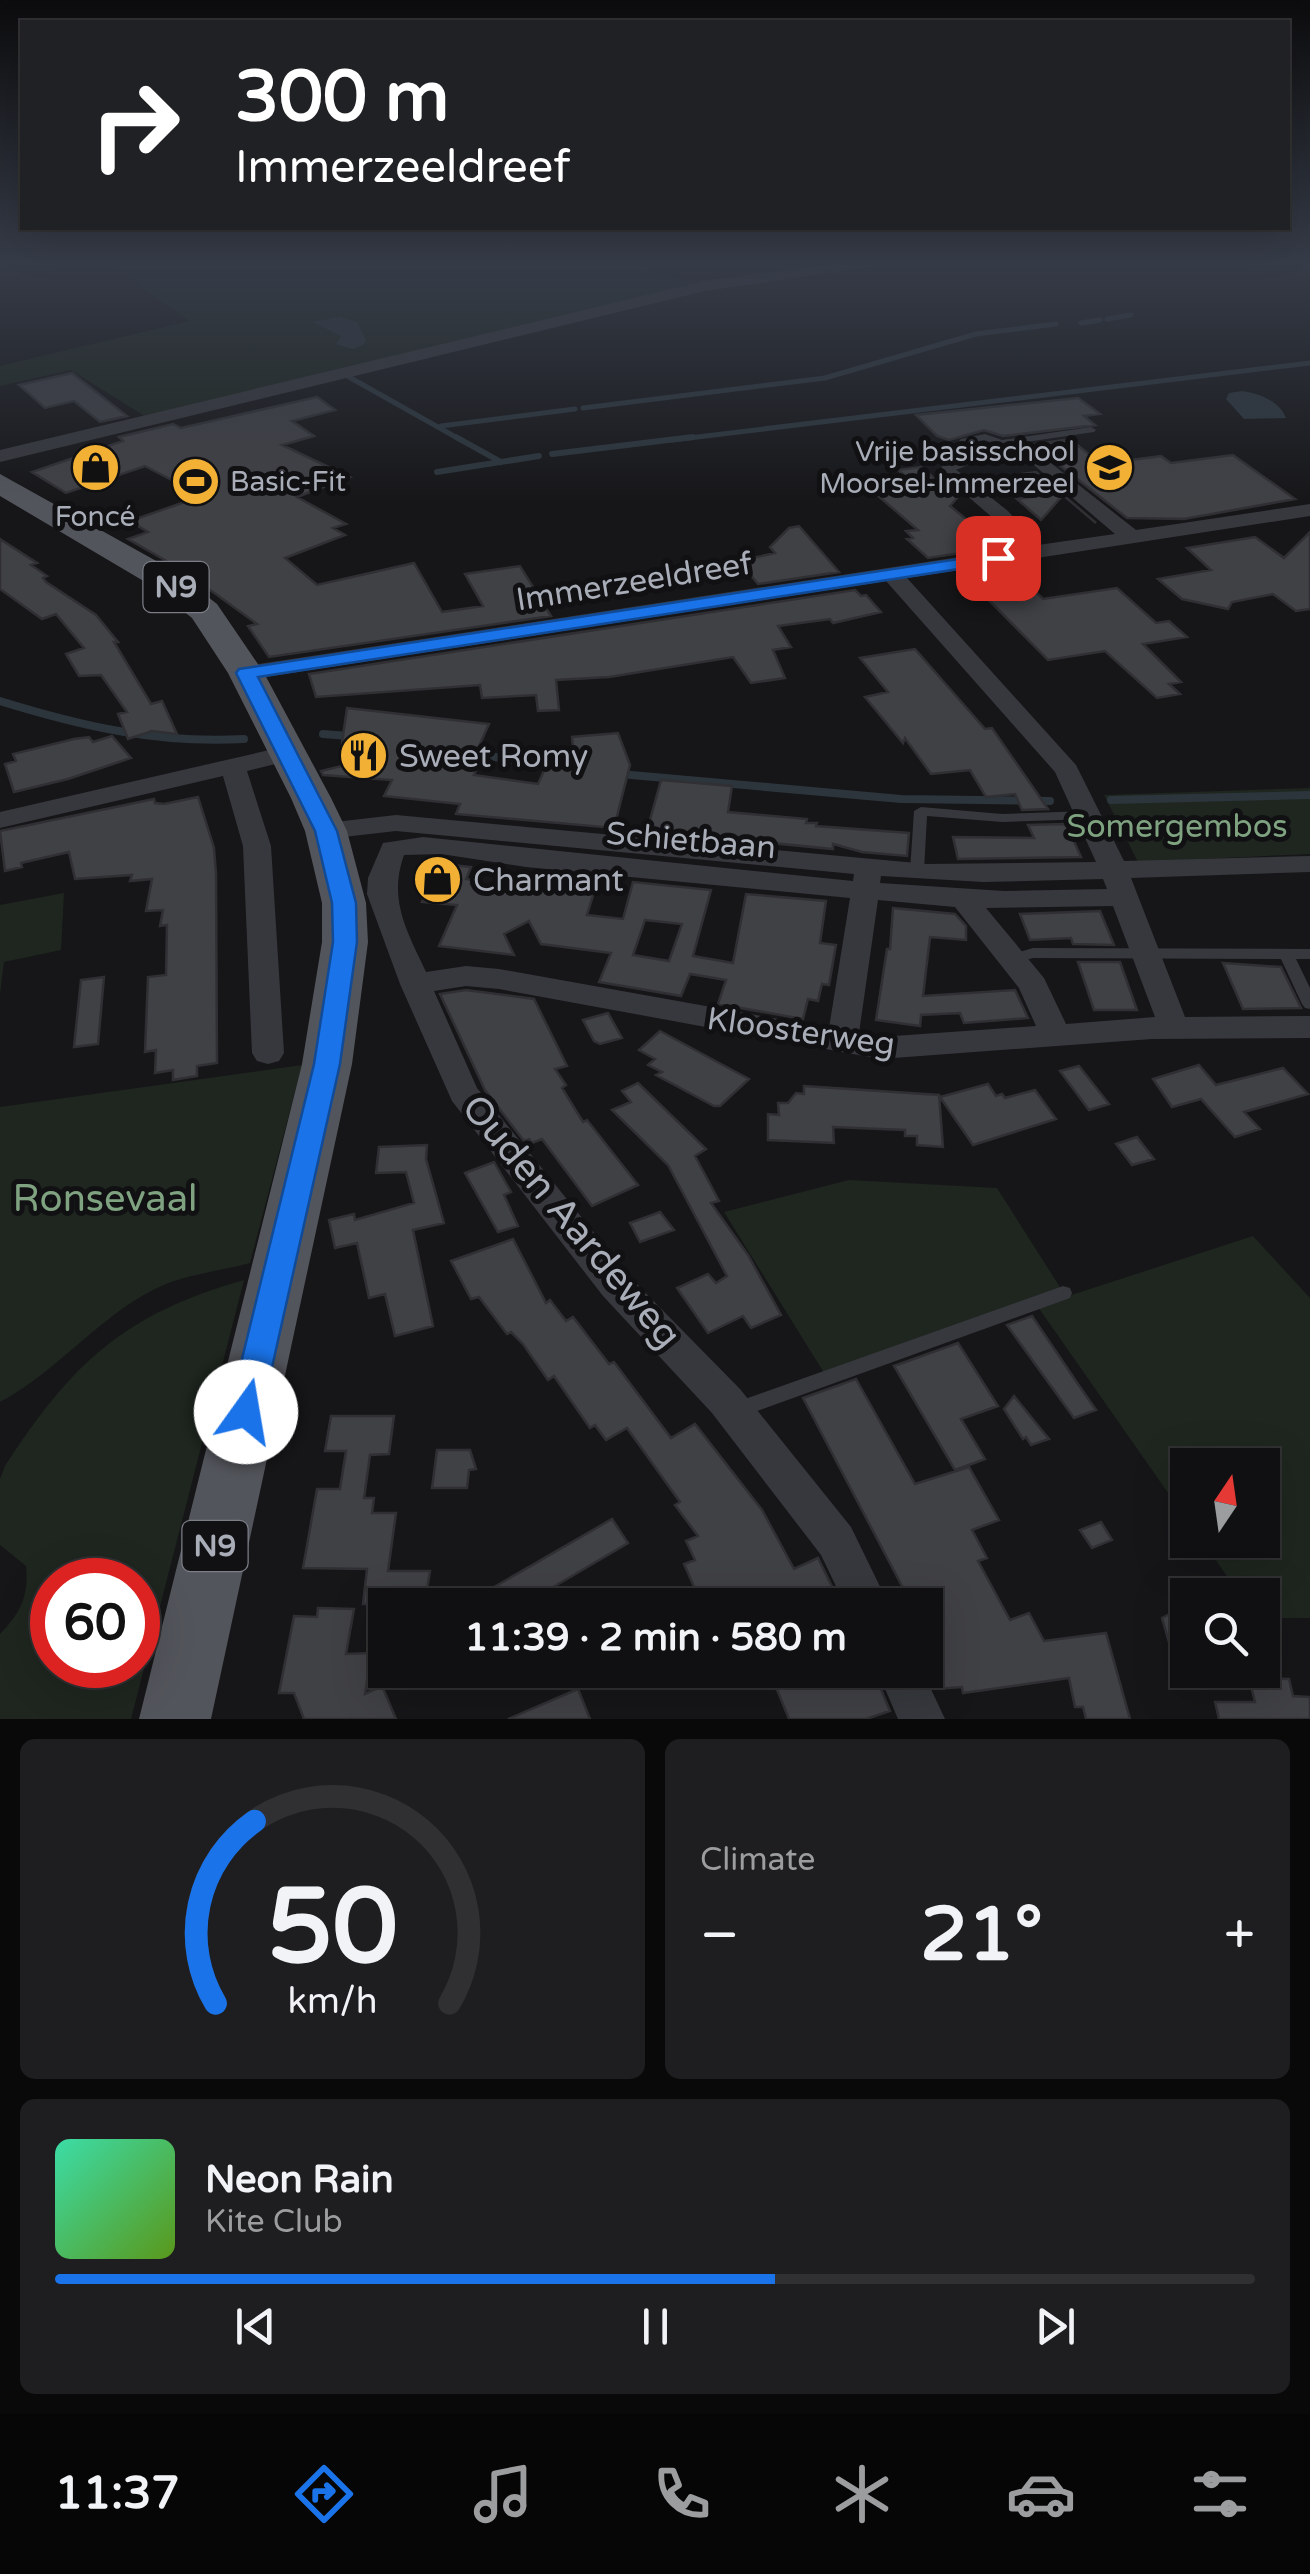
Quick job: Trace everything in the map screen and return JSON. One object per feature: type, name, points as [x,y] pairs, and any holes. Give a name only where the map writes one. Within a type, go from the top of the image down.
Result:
[{"type":"main road","name":"N9","points":[[5,490],[186,594],[204,611],[246,673],[326,831],[344,903],[345,942],[327,1064],[175,1719]]},
{"type":"street","points":[[0,456],[468,343]]},
{"type":"street","points":[[1042,462],[1134,538]]},
{"type":"street","points":[[949,470],[1001,515],[1033,553]]},
{"type":"street","name":"Immerzeeldreef","points":[[246,673],[1310,510]]},
{"type":"street","points":[[892,575],[1066,770],[1118,882],[1174,1028]]},
{"type":"street","points":[[0,820],[288,754]]},
{"type":"street","points":[[233,768],[257,846],[268,1053]]},
{"type":"street","name":"Schietbaan","points":[[326,831],[396,823],[514,845],[526,859],[867,878],[962,898],[1310,864]]},
{"type":"street","points":[[369,826],[393,849]]},
{"type":"street","name":"Schietbaan","points":[[393,849],[514,845]]},
{"type":"street","name":"Ouden Aardeweg","points":[[393,849],[381,894],[396,940],[463,1093],[604,1272],[734,1412],[836,1541],[859,1588]]},
{"type":"street","name":"Schietbaan","points":[[867,878],[918,871],[1118,882]]},
{"type":"street","points":[[842,1043],[867,878]]},
{"type":"street","points":[[962,898],[1022,956],[1056,1036]]},
{"type":"street","points":[[345,942],[396,940]]},
{"type":"street","name":"Kloosterweg","points":[[415,984],[466,976],[499,979],[880,1048],[1174,1028],[1310,1027]]},
{"type":"street","points":[[907,1688],[922,1719]]},
{"type":"lane","points":[[949,470],[978,454],[1091,430]]},
{"type":"lane","points":[[978,454],[968,451],[964,442],[985,437],[1023,462],[1042,462]]},
{"type":"lane","points":[[918,871],[921,811],[1002,818],[1089,815]]},
{"type":"lane","points":[[1286,954],[1310,1004]]},
{"type":"lane","points":[[1022,956],[1310,954]]},
{"type":"lane","points":[[734,1412],[1063,1292]]},
{"type":"green space","points":[[96,343],[453,343],[146,417],[71,370],[0,386],[0,366]]},
{"type":"green space","name":"Somergembos","points":[[1310,788],[1310,854],[1138,862],[1104,795]]},
{"type":"green space","points":[[64,893],[61,950],[4,962],[0,994],[0,905]]},
{"type":"green space","name":"Ronsevaal","points":[[302,1065],[250,1263],[166,1284],[144,1295],[0,1402],[0,1107]]},
{"type":"green space","points":[[849,1180],[997,1188],[1065,1295],[1053,1301],[1253,1236],[1310,1298],[1310,1618],[1280,1618],[1280,1578],[1228,1578],[1214,1558],[1280,1558],[1280,1448],[1170,1448],[1170,1496],[1038,1307],[826,1376],[724,1212]]},
{"type":"green space","points":[[244,1280],[160,1606],[160,1558],[30,1558],[30,1688],[139,1688],[131,1719],[0,1719],[0,1634],[22,1603],[27,1577],[26,1566],[0,1545],[0,1479],[5,1466],[78,1371],[133,1327],[165,1309]]},
{"type":"shaded area","points":[[336,343],[364,343],[353,349]]},
{"type":"shaded area","points":[[1242,391],[1268,399],[1286,418],[1244,419],[1226,399],[1229,393]]},
{"type":"building","points":[[72,373],[127,416],[100,422],[74,401],[45,408],[19,385]]},
{"type":"building","points":[[317,397],[335,410],[292,421],[314,436],[282,445],[350,477],[297,497],[346,524],[333,528],[345,535],[285,558],[317,585],[414,563],[442,612],[483,606],[465,574],[520,566],[551,616],[269,657],[248,626],[257,624],[184,571],[128,539],[148,532],[130,521],[202,496],[145,466],[66,493],[32,472],[123,441],[119,437],[173,424],[181,428]]},
{"type":"building","points":[[1078,398],[1100,414],[1084,416],[1095,425],[1003,436],[984,430],[949,440],[937,436],[916,415]]},
{"type":"building","points":[[1070,439],[1101,464],[1161,456],[1171,463],[1233,455],[1295,499],[1184,519],[1127,518],[1044,453],[1024,452],[1017,447]]},
{"type":"building","points":[[921,467],[957,498],[950,506],[978,529],[988,527],[1008,546],[928,558],[907,539],[913,538],[906,531],[918,530],[869,488],[911,481],[898,470]]},
{"type":"building","points":[[1036,472],[1096,523],[1063,495],[1041,520],[1017,499],[1039,496],[1015,475]]},
{"type":"building","points":[[799,526],[839,572],[758,584],[739,561],[775,553],[770,547],[789,528]]},
{"type":"building","points":[[1310,532],[1310,609],[1296,611],[1273,594],[1232,602],[1228,609],[1182,599],[1158,579],[1211,570],[1187,548],[1255,537],[1284,558]]},
{"type":"building","points":[[0,539],[37,563],[31,565],[47,576],[43,578],[46,582],[96,615],[118,642],[114,642],[151,704],[162,701],[177,734],[152,731],[128,739],[118,714],[127,712],[101,675],[79,676],[66,654],[84,648],[56,614],[42,619],[0,589]]},
{"type":"building","points":[[1009,566],[1043,599],[1117,588],[1156,623],[1169,621],[1187,637],[1143,644],[1181,682],[1169,684],[1180,694],[1157,698],[1105,651],[1048,660],[962,573]]},
{"type":"building","points":[[855,590],[866,595],[881,612],[833,623],[830,619],[778,626],[791,647],[773,650],[785,678],[751,683],[733,657],[609,677],[556,680],[559,710],[538,711],[536,695],[482,698],[480,685],[316,697],[309,674]]},
{"type":"building","points":[[915,649],[985,729],[992,728],[1048,809],[1022,810],[1015,794],[986,797],[970,770],[931,774],[905,738],[903,743],[865,697],[888,692],[860,658]]},
{"type":"building","points":[[347,708],[489,724],[474,757],[482,758],[474,775],[538,784],[546,766],[575,769],[572,737],[618,733],[630,765],[614,828],[456,814],[460,804],[384,796],[392,780],[323,775],[321,771],[354,763],[342,743]]},
{"type":"building","points":[[112,736],[131,758],[14,792],[5,764],[16,761],[13,754],[74,739],[89,737],[93,742]]},
{"type":"building","points":[[661,780],[732,786],[728,812],[807,819],[806,823],[817,823],[816,826],[909,833],[907,856],[862,852],[833,844],[833,849],[647,831]]},
{"type":"building","points":[[198,797],[214,848],[216,874],[217,1063],[197,1066],[197,1076],[173,1080],[173,1070],[155,1073],[156,1050],[145,1052],[148,977],[166,975],[167,925],[160,926],[163,910],[146,911],[152,879],[130,881],[132,875],[75,879],[69,852],[21,863],[22,867],[5,871],[0,831],[154,799],[155,803],[164,804]]},
{"type":"building","points":[[1066,824],[1081,857],[958,859],[953,837],[1034,838],[1028,825]]},
{"type":"building","points":[[442,864],[471,867],[466,879],[473,880],[471,884],[515,889],[522,872],[598,879],[587,915],[623,919],[633,882],[711,890],[693,956],[733,963],[746,894],[826,901],[820,943],[836,945],[829,985],[822,984],[818,1001],[808,999],[803,1019],[718,1004],[726,980],[690,974],[681,996],[599,982],[611,953],[541,944],[529,921],[504,934],[514,955],[439,946],[457,905],[422,902]],"holes":[[[645,920],[682,924],[669,961],[633,955]]]},
{"type":"building","points":[[893,908],[955,914],[966,926],[966,940],[930,937],[923,996],[1015,990],[1028,1018],[964,1023],[960,1013],[921,1015],[920,1026],[876,1020],[890,949]]},
{"type":"building","points":[[1100,911],[1114,945],[1073,944],[1071,938],[1030,940],[1020,914]]},
{"type":"building","points":[[1078,962],[1120,962],[1137,1010],[1094,1010]]},
{"type":"building","points":[[1223,963],[1281,967],[1301,1008],[1243,1009]]},
{"type":"building","points":[[104,977],[98,1044],[74,1047],[81,980]]},
{"type":"building","points":[[466,990],[534,999],[567,1066],[555,1069],[566,1085],[562,1088],[583,1122],[587,1120],[638,1185],[592,1206],[542,1139],[524,1141],[485,1090],[440,994]]},
{"type":"building","points":[[608,1013],[622,1038],[600,1044],[594,1041],[583,1020]]},
{"type":"building","points":[[660,1031],[749,1079],[720,1106],[714,1106],[656,1075],[662,1072],[648,1065],[655,1059],[639,1050]]},
{"type":"building","points":[[1199,1065],[1216,1085],[1283,1068],[1308,1094],[1244,1112],[1260,1129],[1235,1137],[1201,1099],[1172,1107],[1153,1079]]},
{"type":"building","points":[[1079,1066],[1109,1104],[1089,1110],[1060,1071]]},
{"type":"building","points":[[638,1083],[706,1149],[695,1156],[719,1201],[711,1203],[748,1255],[781,1315],[751,1328],[743,1316],[708,1333],[677,1288],[708,1274],[716,1283],[727,1276],[668,1165],[612,1110],[631,1102],[622,1091]]},
{"type":"building","points":[[988,1084],[996,1096],[1002,1094],[1005,1098],[1035,1090],[1056,1119],[973,1145],[940,1097]]},
{"type":"building","points":[[804,1086],[939,1095],[943,1147],[917,1145],[917,1136],[905,1136],[905,1130],[833,1127],[834,1143],[768,1140],[768,1114],[779,1115],[778,1103],[788,1103],[796,1093],[804,1094]]},
{"type":"building","points":[[1137,1137],[1154,1159],[1132,1165],[1116,1144]]},
{"type":"building","points":[[427,1145],[426,1159],[444,1223],[413,1230],[433,1326],[395,1336],[385,1294],[369,1298],[357,1243],[335,1248],[329,1220],[354,1214],[355,1220],[414,1203],[406,1172],[376,1173],[379,1147]]},
{"type":"building","points":[[494,1162],[511,1192],[504,1195],[518,1226],[498,1232],[465,1173]]},
{"type":"building","points":[[660,1212],[674,1230],[640,1242],[630,1223]]},
{"type":"building","points":[[513,1239],[546,1303],[550,1300],[566,1321],[573,1317],[609,1364],[614,1362],[671,1438],[695,1424],[762,1510],[794,1569],[818,1558],[833,1588],[695,1588],[684,1564],[695,1560],[686,1541],[698,1536],[675,1505],[680,1502],[627,1428],[606,1440],[595,1425],[590,1428],[554,1376],[548,1380],[523,1344],[511,1332],[507,1334],[479,1297],[471,1299],[451,1261]]},
{"type":"building","points":[[1032,1316],[1096,1410],[1074,1418],[1007,1325]]},
{"type":"building","points":[[958,1343],[998,1406],[961,1419],[985,1459],[955,1470],[894,1366]]},
{"type":"building","points":[[856,1379],[915,1484],[969,1467],[999,1520],[972,1530],[987,1558],[978,1561],[1010,1620],[1029,1613],[1044,1641],[1106,1633],[1130,1719],[1086,1719],[1083,1707],[1075,1707],[1069,1678],[963,1693],[962,1687],[935,1689],[943,1688],[943,1588],[903,1588],[803,1398]]},
{"type":"building","points":[[1014,1396],[1049,1439],[1031,1445],[1026,1437],[1023,1439],[1004,1409]]},
{"type":"building","points":[[331,1416],[394,1416],[389,1454],[370,1455],[364,1498],[374,1498],[372,1513],[396,1513],[388,1571],[430,1571],[427,1588],[368,1588],[368,1604],[363,1604],[367,1569],[303,1568],[317,1489],[340,1489],[346,1451],[325,1451]]},
{"type":"building","points":[[437,1450],[470,1450],[476,1469],[469,1470],[467,1488],[432,1488]]},
{"type":"building","points":[[612,1519],[628,1543],[552,1588],[492,1588]]},
{"type":"building","points":[[1101,1522],[1112,1540],[1092,1548],[1080,1530]]},
{"type":"building","points":[[318,1608],[354,1609],[346,1654],[368,1653],[365,1694],[383,1688],[396,1719],[304,1719],[294,1693],[279,1693],[294,1616],[317,1617]]},
{"type":"building","points":[[1170,1614],[1170,1646],[1162,1618]]},
{"type":"building","points":[[1280,1679],[1289,1679],[1293,1696],[1310,1697],[1310,1719],[1219,1719],[1215,1702],[1255,1702],[1252,1688],[1280,1688]]},
{"type":"building","points":[[776,1688],[880,1688],[890,1711],[866,1719],[789,1719]]},
{"type":"building","points":[[578,1689],[590,1719],[508,1719]]},
{"type":"waterway","points":[[583,408],[825,378],[944,343]]},
{"type":"waterway","points":[[672,440],[1310,363]]},
{"type":"waterway","points":[[349,377],[461,440]]},
{"type":"waterway","points":[[441,426],[575,409]]},
{"type":"waterway","points":[[456,437],[501,462]]},
{"type":"waterway","points":[[552,454],[693,437]]},
{"type":"waterway","points":[[501,462],[539,456]]},
{"type":"waterway","points":[[437,472],[501,462]]},
{"type":"waterway","points":[[0,701],[150,736],[244,739]]},
{"type":"waterway","points":[[323,734],[349,736]]},
{"type":"waterway","points":[[466,753],[581,769]]},
{"type":"waterway","points":[[620,774],[901,799],[1050,801]]},
{"type":"waterway","points":[[1111,800],[1310,795]]},
{"type":"place","name":"Vrije basisschool Moorsel-Immerzeel","points":[[1110,467]]},
{"type":"place","name":"Foncé","points":[[95,468]]},
{"type":"place","name":"Basic-Fit","points":[[195,481]]},
{"type":"place","name":"Sweet Romy","points":[[364,756]]},
{"type":"place","name":"Charmant","points":[[438,880]]},
{"type":"route","points":[[246,1412],[327,1064],[345,942],[344,903],[326,831],[246,673],[998,558]]}]
